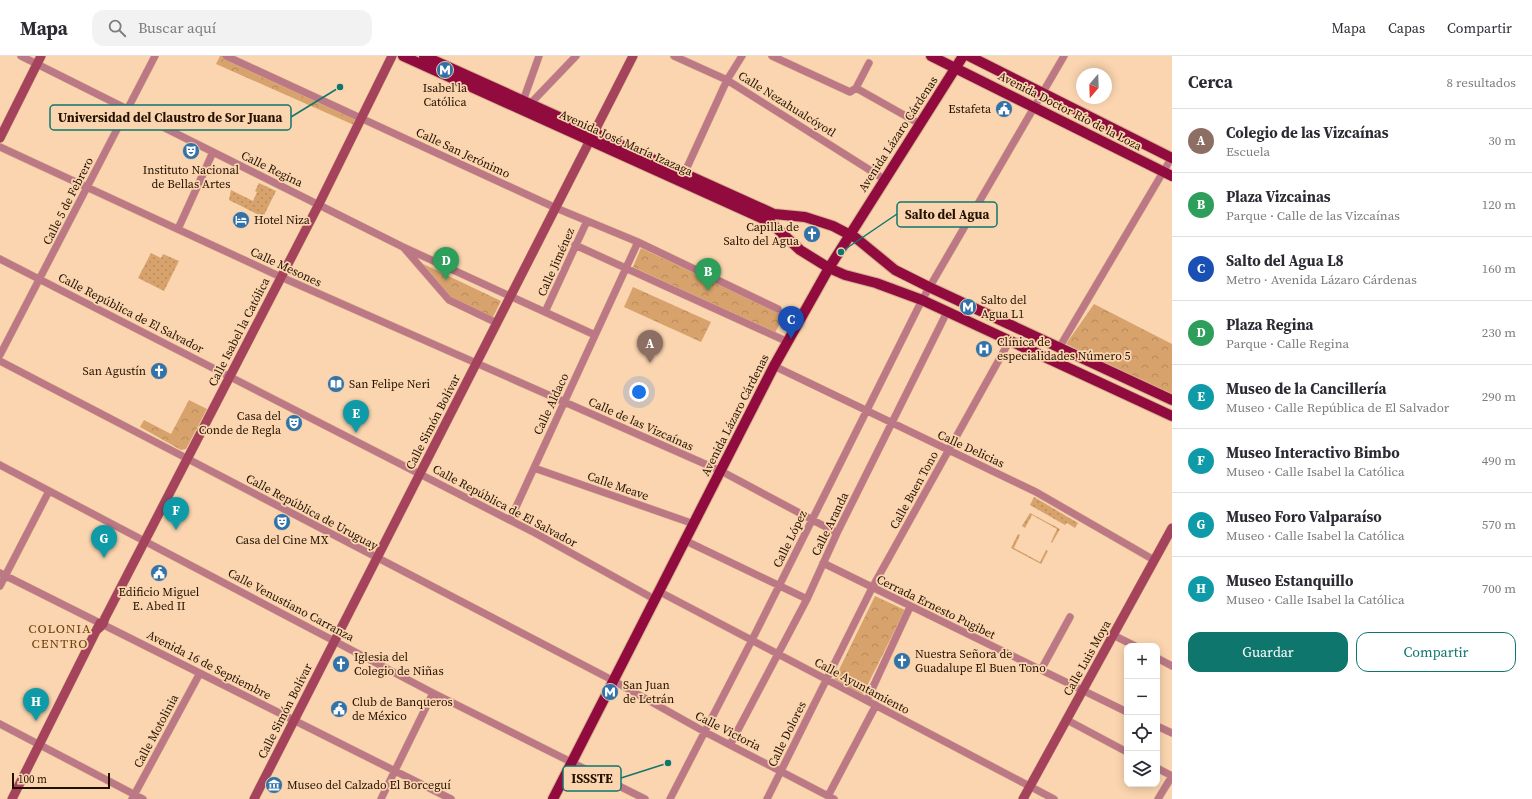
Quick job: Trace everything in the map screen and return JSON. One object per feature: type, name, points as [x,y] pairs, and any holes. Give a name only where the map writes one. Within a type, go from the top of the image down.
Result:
[{"type":"main road","name":"Avenida José María Izazaga","points":[[403,56],[592,137],[684,174],[774,214],[820,221],[850,234],[895,270],[929,288],[1172,400]]},
{"type":"main road","name":"Avenida José María Izazaga","points":[[424,56],[527,103],[592,137],[770,222],[800,250],[829,268],[845,275],[880,284],[922,300],[1172,416]]},
{"type":"main road","name":"Avenida Doctor Río de la Loza","points":[[931,56],[1168,174]]},
{"type":"main road","name":"Avenida Lázaro Cárdenas","points":[[554,799],[774,366],[829,268],[963,56]]},
{"type":"main road","name":"Avenida Doctor Río de la Loza","points":[[969,56],[1172,158]]},
{"type":"street","name":"Calle Regina","points":[[21,56],[39,60],[127,109],[403,246],[450,300],[497,324]]},
{"type":"street","name":"Calle 5 de Febrero","points":[[0,355],[155,56]]},
{"type":"street","name":"Calle San Jerónimo","points":[[226,56],[556,208]]},
{"type":"street","name":"Calle Isabel la Católica","points":[[12,799],[319,204],[392,56]]},
{"type":"street","points":[[527,103],[539,56]]},
{"type":"street","points":[[527,103],[576,56]]},
{"type":"street","name":"Calle Simón Bolívar","points":[[254,799],[633,56]]},
{"type":"street","name":"Calle Nezahualcóyotl","points":[[674,56],[727,80],[884,179]]},
{"type":"street","points":[[684,174],[727,80],[742,56]]},
{"type":"street","points":[[772,56],[850,92],[856,88],[869,63]]},
{"type":"street","name":"Calle López","points":[[670,799],[752,640],[865,411],[922,300],[1064,56]]},
{"type":"street","points":[[0,138],[39,60]]},
{"type":"street","points":[[856,88],[920,124]]},
{"type":"street","name":"Calle Mesones","points":[[0,147],[281,277],[476,365],[565,402]]},
{"type":"street","points":[[178,229],[213,152]]},
{"type":"street","points":[[1059,348],[1123,240],[1168,174],[1172,158]]},
{"type":"street","points":[[556,208],[638,242],[778,309]]},
{"type":"street","name":"Calle Jiménez","points":[[545,312],[587,221]]},
{"type":"street","name":"Calle Aldaco","points":[[510,520],[638,242]]},
{"type":"street","points":[[576,245],[788,342]]},
{"type":"street","points":[[403,246],[595,335]]},
{"type":"street","name":"Calle República de El Salvador","points":[[0,259],[658,596]]},
{"type":"street","name":"Calle Aranda","points":[[730,745],[807,599],[837,533],[947,312]]},
{"type":"street","name":"Calle Buen Tono","points":[[827,679],[872,588],[1010,340]]},
{"type":"street","name":"Calle República de Uruguay","points":[[0,361],[614,681]]},
{"type":"street","name":"Calle Delicias","points":[[774,366],[1036,492],[1154,560]]},
{"type":"street","name":"Calle de las Vizcaínas","points":[[565,402],[721,471],[837,533]]},
{"type":"street","name":"Calle Venustiano Carranza","points":[[0,465],[433,692],[573,761],[645,799]]},
{"type":"street","name":"Calle Meave","points":[[534,468],[694,524]]},
{"type":"street","points":[[0,586],[3,574],[49,491]]},
{"type":"street","name":"Calle Luis Moya","points":[[1023,799],[1172,528]]},
{"type":"street","points":[[686,541],[807,599]]},
{"type":"street","name":"Cerrada Ernesto Pugibet","points":[[823,563],[910,607],[1124,711]]},
{"type":"street","name":"Avenida 16 de Septiembre","points":[[3,574],[451,799]]},
{"type":"street","name":"Calle Ayuntamiento","points":[[658,596],[752,640],[1054,799]]},
{"type":"street","points":[[867,700],[910,607]]},
{"type":"street","points":[[1041,670],[1070,617]]},
{"type":"street","points":[[1113,635],[1129,643]]},
{"type":"street","points":[[1160,660],[1172,666]]},
{"type":"street","name":"Calle Motolinia","points":[[133,797],[200,673]]},
{"type":"street","name":"Calle Dolores","points":[[767,799],[827,679]]},
{"type":"street","name":"Calle Victoria","points":[[614,681],[705,732],[831,798]]},
{"type":"street","points":[[381,799],[433,692]]},
{"type":"street","points":[[831,798],[876,705]]},
{"type":"street","points":[[1067,720],[1125,751]]},
{"type":"street","points":[[0,724],[133,797],[143,799]]},
{"type":"street","points":[[1160,727],[1172,733]]},
{"type":"street","points":[[1158,799],[1172,776],[1160,770]]},
{"type":"green space","points":[[220,56],[231,56],[357,115],[354,125],[216,64]]},
{"type":"green space","points":[[259,183],[276,191],[263,217],[229,200],[231,190],[253,201],[257,192],[255,191]]},
{"type":"green space","points":[[641,248],[784,315],[775,333],[633,267]]},
{"type":"green space","points":[[151,253],[161,258],[163,254],[179,261],[164,291],[138,278]]},
{"type":"green space","points":[[419,262],[501,301],[492,319],[450,298]]},
{"type":"green space","points":[[633,287],[711,322],[701,342],[624,307]]},
{"type":"green space","points":[[1094,304],[1172,344],[1172,395],[1066,344]]},
{"type":"green space","points":[[189,400],[207,409],[186,449],[181,450],[140,427],[144,420],[171,434]]},
{"type":"green space","points":[[1034,497],[1078,523],[1075,528],[1067,523],[1065,525],[1030,505]]},
{"type":"green space","points":[[1030,513],[1060,529],[1052,543],[1051,542],[1057,529],[1032,515],[1025,528],[1022,526]]},
{"type":"green space","points":[[1018,534],[1020,535],[1014,548],[1040,562],[1046,550],[1048,551],[1041,564],[1011,548]]},
{"type":"green space","points":[[875,596],[905,610],[862,696],[833,682]]},
{"type":"place","name":"Isabel la Católica","points":[[445,70]]},
{"type":"place","name":"Universidad del Claustro de Sor Juana","points":[[340,87]]},
{"type":"place","name":"Estafeta","points":[[1004,109]]},
{"type":"place","name":"Instituto Nacional de Bellas Artes","points":[[191,151]]},
{"type":"place","name":"Hotel Niza","points":[[241,220]]},
{"type":"place","name":"Capilla de Salto del Agua","points":[[812,234]]},
{"type":"place","name":"Salto del Agua","points":[[841,252]]},
{"type":"place","name":"Plaza Regina","points":[[446,280]]},
{"type":"place","name":"Plaza Vizcainas","points":[[708,291]]},
{"type":"place","name":"Salto del Agua L1","points":[[968,307]]},
{"type":"place","name":"Salto del Agua L8","points":[[791,339]]},
{"type":"place","name":"Clínica de especialidades Número 5","points":[[984,349]]},
{"type":"place","name":"Colegio de las Vizcaínas","points":[[650,363]]},
{"type":"place","name":"San Agustín","points":[[159,371]]},
{"type":"place","name":"San Felipe Neri","points":[[336,384]]},
{"type":"place","name":"Casa del Conde de Regla","points":[[294,423]]},
{"type":"place","name":"Museo de la Cancillería","points":[[356,433]]},
{"type":"place","name":"Casa del Cine MX","points":[[282,522]]},
{"type":"place","name":"Museo Interactivo Bimbo","points":[[176,530]]},
{"type":"place","name":"Museo Foro Valparaíso","points":[[104,558]]},
{"type":"place","name":"Edificio Miguel E. Abed II","points":[[159,573]]},
{"type":"place","name":"Nuestra Señora de Guadalupe El Buen Tono","points":[[902,661]]},
{"type":"place","name":"Iglesia del Colegio de Niñas","points":[[341,664]]},
{"type":"place","name":"San Juan de Letrán","points":[[610,692]]},
{"type":"place","name":"Club de Banqueros de México","points":[[339,709]]},
{"type":"place","name":"Museo Estanquillo","points":[[36,721]]},
{"type":"place","name":"ISSSTE","points":[[668,763]]},
{"type":"place","name":"Museo del Calzado El Borceguí","points":[[274,785]]},
{"type":"district","name":"COLONIA CENTRO","points":[[60,636]]}]
